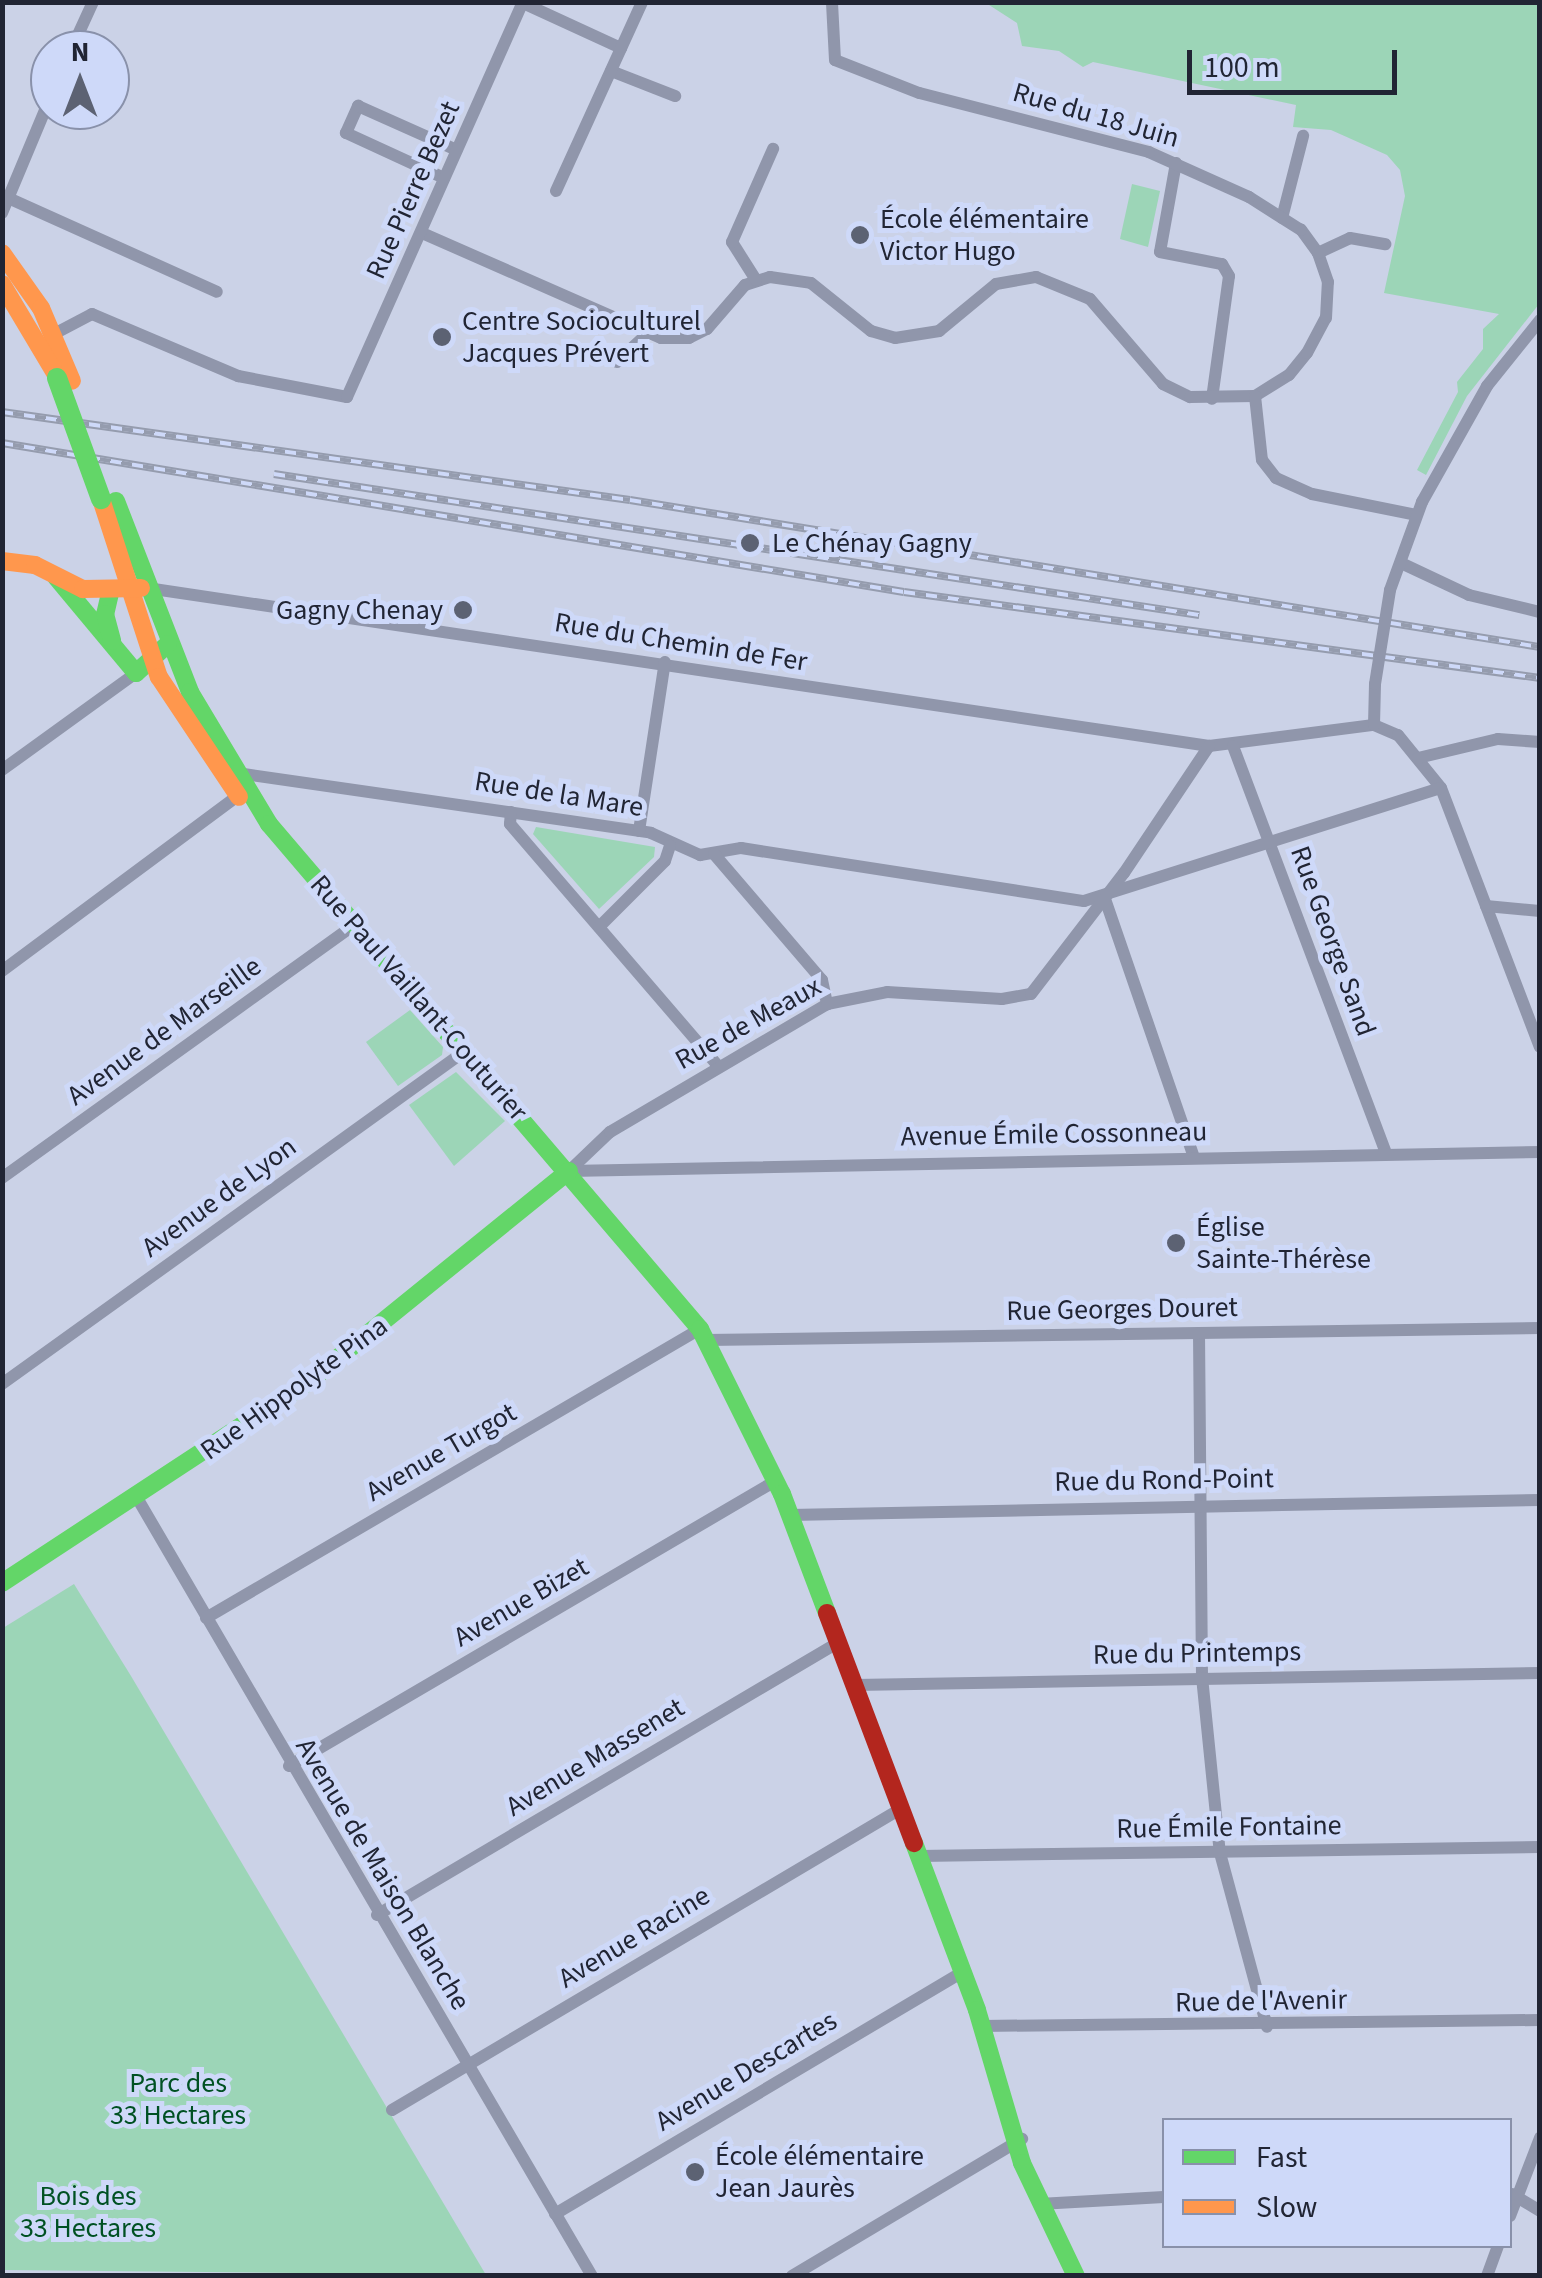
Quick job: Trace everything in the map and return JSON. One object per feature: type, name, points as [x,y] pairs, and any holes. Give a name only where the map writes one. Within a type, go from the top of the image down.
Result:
[{"type":"main road","points":[[2,253],[54,334],[65,380]]},
{"type":"main road","points":[[2,284],[65,380]]},
{"type":"main road","name":"Rue Paul Vaillant-Couturier","points":[[65,380],[108,500],[144,667],[269,824],[569,1171],[703,1334],[776,1480],[982,2026]]},
{"type":"main road","points":[[2,560],[34,565],[83,589],[128,589]]},
{"type":"main road","points":[[56,577],[116,650],[144,667],[168,644]]},
{"type":"main road","points":[[116,650],[105,614],[128,589]]},
{"type":"main road","name":"Rue Paul Vaillant-Couturier","points":[[128,589],[168,644],[240,784]]},
{"type":"main road","name":"Rue Hippolyte Pina","points":[[2,1584],[307,1383],[569,1171]]},
{"type":"main road","points":[[982,2026],[1043,2203],[1076,2276]]},
{"type":"street","points":[[80,30],[92,2]]},
{"type":"street","points":[[556,191],[642,2]]},
{"type":"street","name":"Rue du 18 Juin","points":[[832,2],[830,51],[852,68],[1176,163],[1282,218],[1318,252]]},
{"type":"street","points":[[523,3],[621,48]]},
{"type":"street","name":"Rue Pierre Bezet","points":[[54,334],[92,314],[238,376],[347,397],[523,3]]},
{"type":"street","points":[[611,71],[674,96]]},
{"type":"street","points":[[444,178],[346,133],[358,106],[457,150]]},
{"type":"street","points":[[2,213],[4,197],[35,130]]},
{"type":"street","points":[[1282,218],[1303,136]]},
{"type":"street","points":[[756,280],[732,242],[773,149]]},
{"type":"street","points":[[1176,163],[1160,252],[1222,264],[1229,276],[1212,399]]},
{"type":"street","points":[[4,197],[217,292]]},
{"type":"street","points":[[422,233],[648,333],[695,336],[756,280],[794,276],[811,282],[871,331],[895,338],[938,332],[996,284],[1023,278],[1058,281],[1090,299],[1163,384],[1212,399],[1255,396],[1289,375],[1319,335],[1328,305],[1318,252],[1350,238],[1385,244]]},
{"type":"street","points":[[1540,320],[1488,386],[1416,515],[1390,590],[1375,684],[1374,725],[1398,735],[1441,788],[1540,1047]]},
{"type":"street","points":[[617,362],[648,333]]},
{"type":"street","points":[[1255,396],[1262,460],[1276,478],[1312,494],[1416,515]]},
{"type":"street","points":[[1401,564],[1470,595],[1540,612]]},
{"type":"street","name":"Rue du Chemin de Fer","points":[[128,589],[664,663],[1209,746],[1233,746],[1374,725]]},
{"type":"street","points":[[638,831],[664,663]]},
{"type":"street","points":[[2,770],[144,667]]},
{"type":"street","points":[[1418,758],[1498,739],[1540,742]]},
{"type":"street","name":"Rue de Meaux","points":[[569,1171],[610,1132],[717,1065],[828,1004],[886,992],[1002,999],[1031,994],[1105,899],[1209,746]]},
{"type":"street","name":"Rue George Sand","points":[[1233,746],[1386,1154]]},
{"type":"street","points":[[2,971],[240,784]]},
{"type":"street","name":"Rue de la Mare","points":[[240,784],[512,812],[638,831],[670,846],[714,854],[741,848],[1105,899]]},
{"type":"street","points":[[1194,1157],[1105,899],[1441,788]]},
{"type":"street","points":[[512,812],[510,824],[717,1065]]},
{"type":"street","points":[[599,928],[665,860],[670,846]]},
{"type":"street","points":[[714,854],[822,980],[828,1004]]},
{"type":"street","points":[[1486,906],[1540,911]]},
{"type":"street","name":"Avenue de Marseille","points":[[2,1178],[355,924]]},
{"type":"street","name":"Avenue de Lyon","points":[[2,1384],[464,1051]]},
{"type":"street","name":"Avenue Émile Cossonneau","points":[[569,1171],[1540,1152]]},
{"type":"street","name":"Rue Georges Douret","points":[[703,1334],[1540,1328]]},
{"type":"street","points":[[1199,1333],[1202,1677],[1220,1853],[1267,2027]]},
{"type":"street","name":"Avenue Turgot","points":[[206,1618],[703,1334]]},
{"type":"street","name":"Avenue Bizet","points":[[289,1766],[776,1480]]},
{"type":"street","name":"Avenue de Maison Blanche","points":[[136,1496],[289,1766],[592,2276]]},
{"type":"street","name":"Rue du Rond-Point","points":[[790,1515],[1202,1502],[1540,1500]]},
{"type":"street","name":"Avenue Massenet","points":[[377,1916],[839,1642]]},
{"type":"street","name":"Rue du Printemps","points":[[855,1685],[1540,1674]]},
{"type":"street","name":"Avenue Racine","points":[[392,2110],[902,1808]]},
{"type":"street","name":"Rue Émile Fontaine","points":[[920,1856],[1540,1848]]},
{"type":"street","name":"Avenue Descartes","points":[[555,2214],[963,1972]]},
{"type":"street","name":"Rue de l'Avenir","points":[[982,2026],[1267,2027],[1540,2020]]},
{"type":"street","points":[[1540,2138],[1514,2194],[1540,2211]]},
{"type":"street","points":[[792,2276],[1020,2140]]},
{"type":"street","points":[[1043,2203],[1162,2197]]},
{"type":"street","points":[[1486,2276],[1497,2248]]},
{"type":"green space","points":[[986,3],[1539,3],[1539,304],[1467,396],[1426,475],[1417,470],[1458,392],[1457,382],[1483,349],[1483,329],[1499,314],[1384,293],[1405,196],[1400,170],[1387,155],[1331,130],[1293,127],[1296,105],[1093,62],[1083,67],[1059,51],[1022,46],[1017,23]]},
{"type":"green space","points":[[1132,184],[1160,191],[1148,247],[1120,239]]},
{"type":"green space","points":[[536,827],[655,847],[654,857],[599,909],[533,834]]},
{"type":"green space","points":[[410,1010],[443,1047],[442,1055],[398,1086],[366,1042]]},
{"type":"green space","points":[[456,1072],[505,1121],[454,1166],[409,1105]]},
{"type":"green space","name":"Parc des 33 Hectares","points":[[74,1584],[486,2275],[3,2270],[3,1628]]},
{"type":"railway","points":[[2,412],[630,500],[1540,647]]},
{"type":"railway","points":[[2,443],[904,592],[1540,678]]},
{"type":"railway","points":[[274,474],[1199,615]]},
{"type":"traffic: fast","points":[[57,378],[101,499]]},
{"type":"traffic: fast","points":[[116,501],[190,692],[269,824],[700,1329],[782,1494],[827,1613]]},
{"type":"traffic: fast","points":[[56,577],[136,673],[168,644]]},
{"type":"traffic: fast","points":[[111,589],[105,614],[112,641]]},
{"type":"traffic: fast","points":[[2,1583],[307,1383],[569,1171]]},
{"type":"traffic: fast","points":[[914,1843],[977,2010],[1022,2163],[1076,2276]]},
{"type":"traffic: slow","points":[[2,253],[41,308],[72,381]]},
{"type":"traffic: slow","points":[[2,284],[55,373]]},
{"type":"traffic: slow","points":[[101,499],[159,677],[239,797]]},
{"type":"traffic: slow","points":[[2,561],[35,565],[83,589],[141,588]]},
{"type":"traffic: jam","points":[[827,1613],[914,1843]]},
{"type":"place","name":"École élémentaire Victor Hugo","points":[[860,235]]},
{"type":"place","name":"Centre Socioculturel Jacques Prévert","points":[[442,337]]},
{"type":"place","name":"Le Chénay Gagny","points":[[750,543]]},
{"type":"place","name":"Gagny Chenay","points":[[463,610]]},
{"type":"place","name":"Église Sainte-Thérèse","points":[[1176,1243]]},
{"type":"place","name":"École élémentaire Jean Jaurès","points":[[695,2172]]},
{"type":"park label","name":"Bois des 33 Hectares","points":[[88,2212]]}]
